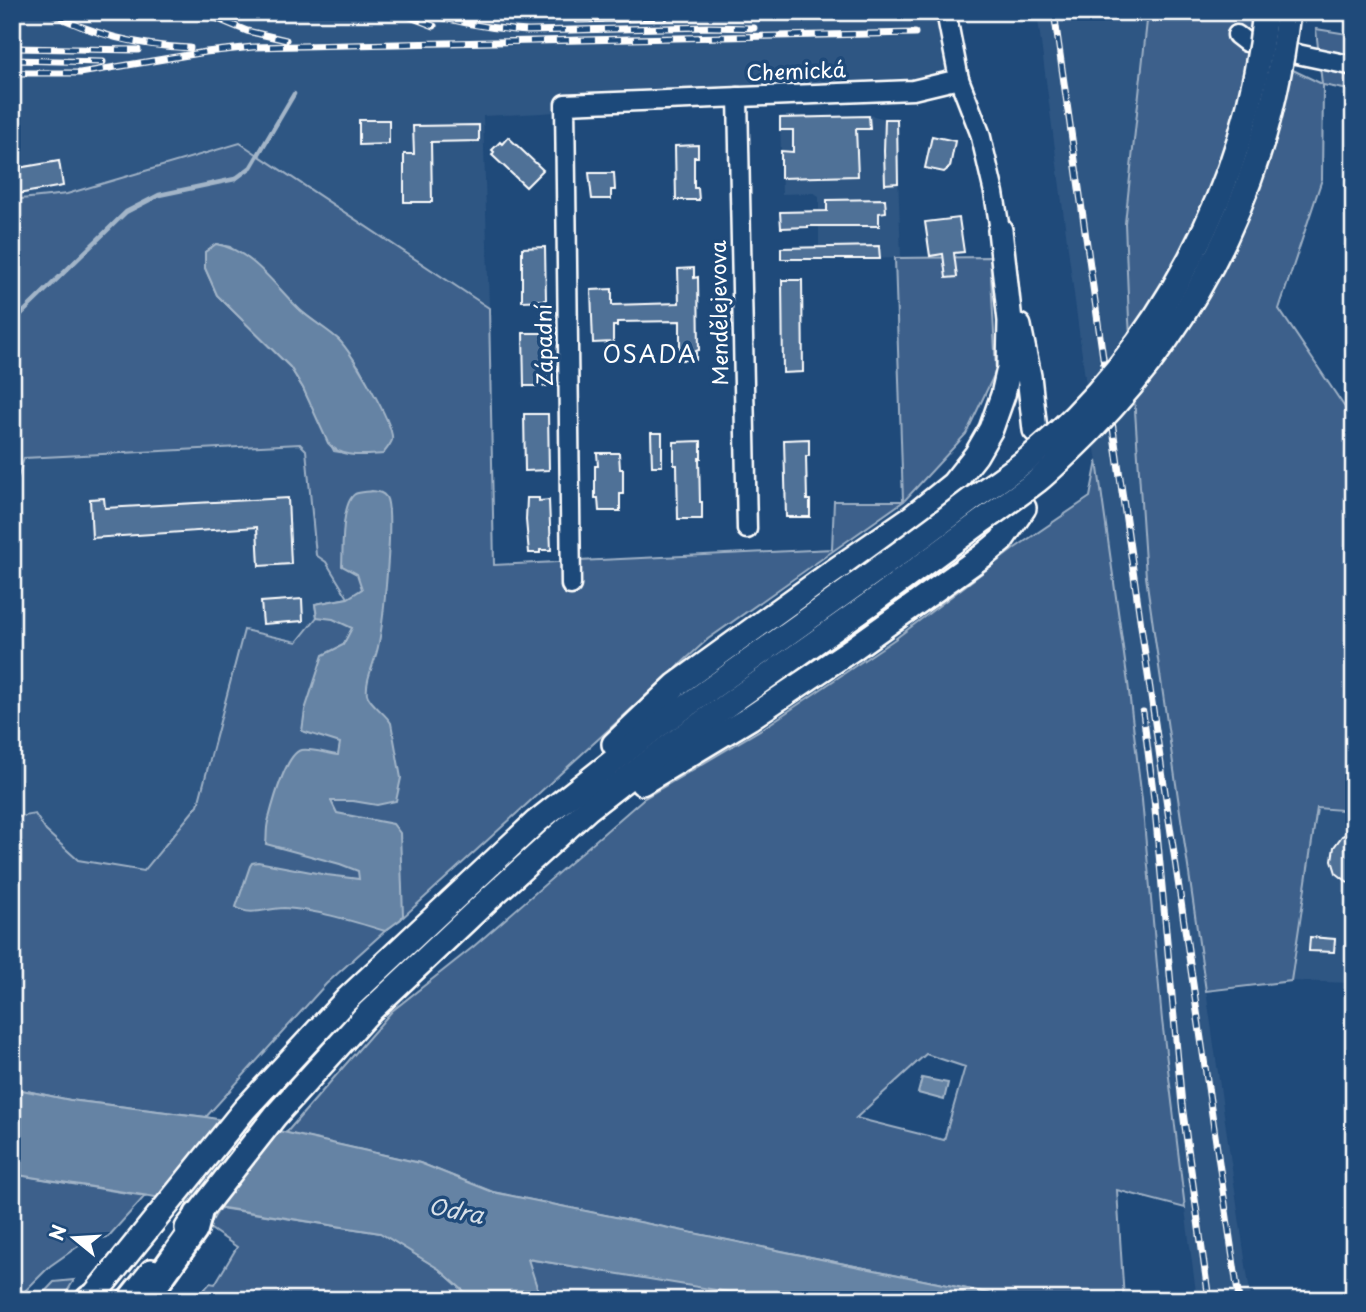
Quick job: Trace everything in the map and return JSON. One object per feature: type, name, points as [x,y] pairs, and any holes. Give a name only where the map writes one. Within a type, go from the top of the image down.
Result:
[{"type":"highway","points":[[144,1300],[194,1230],[198,1215]]},
{"type":"main road","points":[[129,1300],[275,1116],[362,1021],[492,896],[589,809],[864,593],[1028,459],[1108,381],[1143,336],[1172,289],[1198,244],[1217,202],[1252,97],[1262,49],[1265,12]]},
{"type":"main road","points":[[550,809],[654,729],[1038,480],[1119,402],[1156,356],[1191,305],[1219,255],[1238,212],[1273,107],[1288,12]]},
{"type":"main road","points":[[1000,230],[1029,376],[1035,430]]},
{"type":"main road","points":[[90,1300],[244,1110],[346,1000],[550,809],[591,765],[676,685],[912,517],[953,484],[976,455],[991,429],[1009,369],[1010,321],[1000,230]]},
{"type":"main road","points":[[589,809],[633,788],[738,725],[851,650],[984,555],[1001,541],[1024,508]]},
{"type":"street","points":[[946,12],[959,79],[980,133],[1000,230]]},
{"type":"street","points":[[1297,54],[1354,66]]},
{"type":"street","name":"Chemická","points":[[565,104],[913,90],[959,79]]},
{"type":"street","name":"Mendělejevova","points":[[738,97],[747,528]]},
{"type":"street","name":"Západní","points":[[565,104],[571,585]]},
{"type":"shaded area","points":[[12,12],[954,12],[967,87],[953,93],[738,97],[483,116],[489,308],[240,143],[67,194],[12,200]]},
{"type":"shaded area","points":[[1037,12],[1148,12],[1129,320],[1146,577],[1251,1300],[1197,1300],[1171,1103],[1128,683]]},
{"type":"shaded area","points":[[1148,12],[1252,12],[1270,59],[1322,84],[1316,29],[1354,35],[1354,91],[1323,85],[1322,179],[1279,309],[1354,421],[1354,811],[1317,808],[1291,981],[1206,991],[1146,577],[1129,320],[1125,223]]},
{"type":"shaded area","points":[[780,116],[896,117],[901,258],[819,260],[819,196],[814,193],[782,194]]},
{"type":"shaded area","points":[[240,143],[489,308],[494,565],[832,549],[834,501],[903,501],[895,258],[990,257],[996,371],[966,434],[904,501],[708,639],[326,984],[206,1117],[70,1100],[12,1088],[12,818],[35,814],[46,831],[78,860],[144,871],[198,805],[244,630],[297,642],[317,617],[315,604],[348,598],[326,562],[316,555],[306,450],[300,444],[24,458],[12,497],[12,200],[67,194]],"holes":[[[216,244],[230,247],[302,312],[339,340],[359,367],[390,428],[392,440],[360,455],[334,451],[290,367],[217,295],[205,268],[205,252]]]},
{"type":"shaded area","points":[[301,444],[306,450],[326,562],[349,598],[317,617],[297,642],[244,630],[198,805],[144,872],[78,860],[46,831],[35,814],[12,818],[12,497],[23,458]]},
{"type":"shaded area","points":[[1097,461],[1142,800],[1162,1020],[1185,1208],[1117,1190],[1124,1300],[1021,1300],[492,1192],[420,1163],[286,1133],[392,1011],[473,947],[643,799],[765,727],[895,639],[1015,548],[1090,497]],"holes":[[[926,1054],[965,1067],[944,1140],[856,1118]]]},
{"type":"shaded area","points":[[1317,808],[1354,811],[1354,983],[1291,981]]},
{"type":"shaded area","points":[[12,1174],[145,1196],[108,1237],[87,1240],[50,1266],[16,1300],[12,1300]]},
{"type":"shaded area","points":[[220,1208],[381,1233],[439,1269],[474,1300],[195,1300],[210,1283],[215,1284],[237,1247],[208,1227]]},
{"type":"shaded area","points":[[527,1259],[756,1295],[776,1300],[541,1300]]},
{"type":"shaded area","points":[[74,1280],[62,1300],[37,1300],[54,1282]]},
{"type":"water","points":[[216,244],[241,253],[252,261],[300,310],[345,347],[387,420],[392,440],[383,454],[346,454],[328,443],[303,388],[290,367],[217,295],[205,268],[205,252]]},
{"type":"water","points":[[372,491],[386,497],[389,546],[380,635],[367,683],[367,694],[370,701],[391,723],[401,778],[396,801],[377,805],[331,801],[337,813],[393,824],[400,833],[403,915],[385,931],[309,911],[284,908],[253,912],[236,907],[252,863],[359,879],[358,871],[340,864],[266,844],[267,825],[276,794],[295,754],[301,750],[315,750],[338,755],[340,743],[302,731],[305,710],[323,655],[343,645],[352,628],[333,619],[317,617],[315,604],[348,598],[362,589],[357,574],[342,566],[344,527],[350,499],[355,494]]},
{"type":"water","points":[[922,1078],[948,1083],[944,1100],[918,1093]]},
{"type":"water","name":"Odra","points":[[12,1088],[70,1100],[206,1117],[261,1127],[420,1163],[493,1192],[1021,1300],[776,1300],[528,1259],[541,1300],[474,1300],[439,1269],[380,1233],[12,1174]]},
{"type":"building","points":[[869,116],[870,129],[856,129],[858,176],[781,178],[781,151],[793,152],[793,130],[780,130],[780,118]]},
{"type":"building","points":[[885,119],[897,119],[898,183],[885,184]]},
{"type":"building","points":[[359,120],[389,120],[389,144],[359,145]]},
{"type":"building","points":[[479,125],[479,141],[431,142],[432,202],[404,202],[404,154],[414,154],[413,126]]},
{"type":"building","points":[[932,136],[955,141],[950,167],[944,172],[925,168]]},
{"type":"building","points":[[508,137],[543,170],[526,187],[492,155],[492,150]]},
{"type":"building","points":[[698,145],[698,157],[694,157],[694,188],[698,188],[699,200],[676,200],[675,146]]},
{"type":"building","points":[[59,161],[63,186],[12,195],[12,169]]},
{"type":"building","points":[[589,173],[614,173],[615,190],[611,190],[611,199],[592,199]]},
{"type":"building","points":[[885,199],[886,212],[879,213],[879,226],[781,228],[780,212],[827,211],[827,200]]},
{"type":"building","points":[[959,218],[964,252],[954,253],[957,277],[946,278],[943,254],[930,256],[925,222]]},
{"type":"building","points":[[879,246],[880,259],[781,259],[781,248]]},
{"type":"building","points":[[545,247],[546,300],[522,301],[522,248]]},
{"type":"building","points":[[694,268],[694,278],[698,277],[699,350],[696,351],[696,360],[680,360],[680,321],[617,322],[617,326],[613,326],[613,342],[593,343],[591,290],[612,289],[612,305],[679,303],[678,269]]},
{"type":"building","points":[[782,280],[802,280],[803,372],[783,373]]},
{"type":"building","points":[[523,333],[546,333],[547,386],[524,386]]},
{"type":"building","points":[[524,414],[548,414],[549,470],[525,471]]},
{"type":"building","points":[[651,433],[662,433],[662,466],[652,466]]},
{"type":"building","points":[[809,439],[809,456],[806,456],[810,517],[786,517],[784,440]]},
{"type":"building","points":[[701,441],[699,458],[702,519],[678,519],[674,442]]},
{"type":"building","points":[[597,453],[619,453],[620,469],[623,469],[620,511],[599,511],[598,498],[595,498]]},
{"type":"building","points":[[104,498],[105,508],[288,498],[291,564],[259,566],[257,527],[92,538],[90,499]]},
{"type":"building","points":[[527,498],[549,500],[551,550],[529,553]]},
{"type":"building","points":[[302,599],[303,621],[263,624],[261,602]]},
{"type":"building","points":[[1354,830],[1354,887],[1336,873],[1332,860],[1334,847],[1342,836]]},
{"type":"building","points":[[1310,937],[1335,939],[1334,952],[1309,951]]},
{"type":"waterway","points":[[12,323],[126,212],[159,195],[235,179],[251,167],[294,94]]},
{"type":"railway","points":[[49,12],[117,38],[190,48]]},
{"type":"railway","points":[[201,12],[247,31],[286,40]]},
{"type":"railway","points":[[397,12],[434,26]]},
{"type":"railway","points":[[424,12],[475,25],[528,31],[754,28]]},
{"type":"railway","points":[[1054,12],[1239,1300]]},
{"type":"railway","points":[[577,20],[664,18]]},
{"type":"railway","points":[[12,73],[80,73],[253,47],[915,33]]},
{"type":"railway","points":[[12,48],[138,50]]},
{"type":"railway","points":[[12,60],[103,62]]},
{"type":"railway","points":[[1143,712],[1154,799],[1182,1105],[1209,1300]]},
{"type":"district","name":"OSADA","points":[[650,355]]}]
